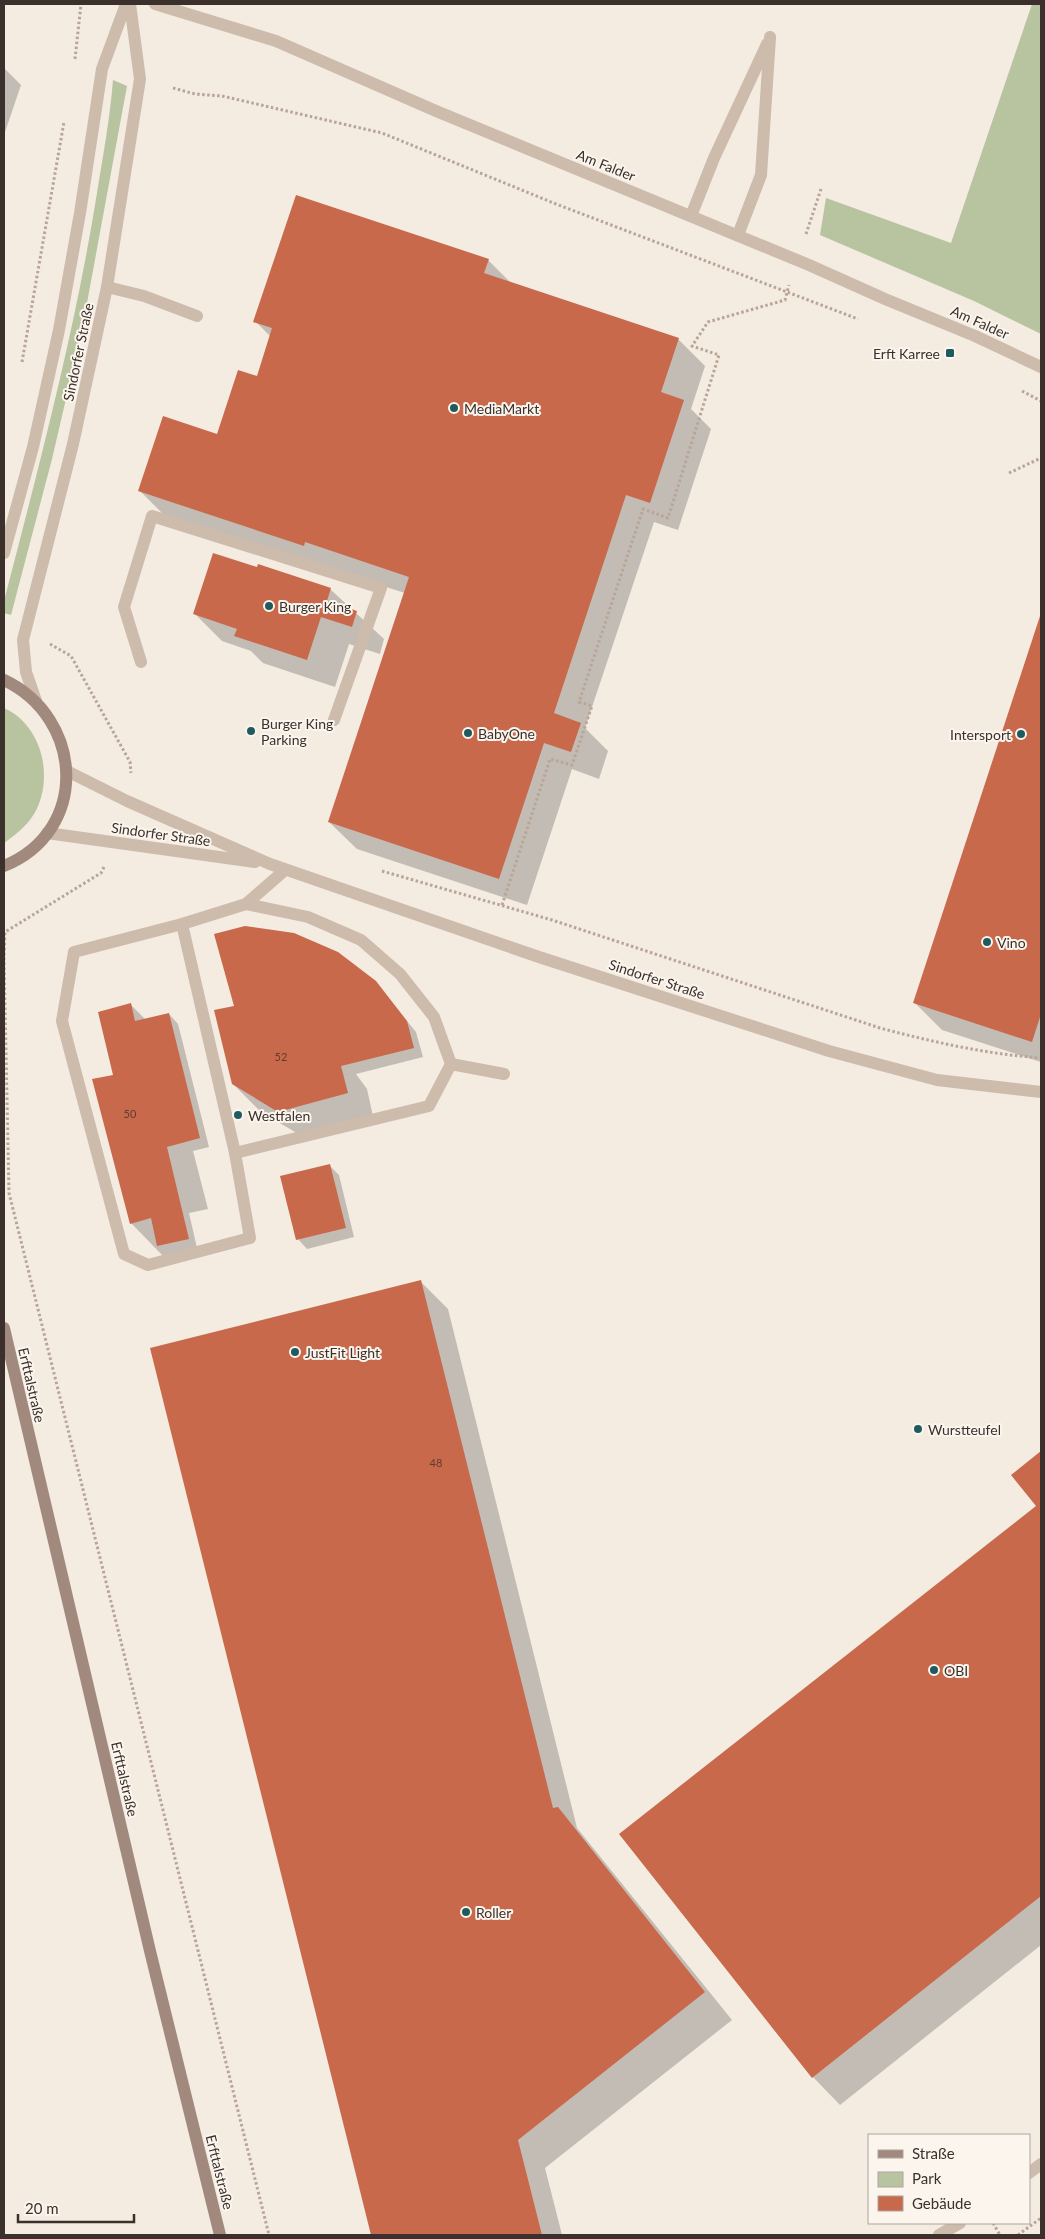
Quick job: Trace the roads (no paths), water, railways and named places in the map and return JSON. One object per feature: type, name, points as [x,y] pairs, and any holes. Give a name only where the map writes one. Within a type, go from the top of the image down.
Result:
[{"type":"main road","points":[[4,680],[36,701],[48,716],[58,733],[67,771],[64,800],[47,833],[29,852],[4,866]]},
{"type":"main road","name":"Erfttalstraße","points":[[4,1328],[148,1941],[220,2235]]},
{"type":"street","name":"Sindorfer Straße","points":[[4,553],[33,447],[59,330],[80,213],[102,70],[126,4]]},
{"type":"street","name":"Sindorfer Straße","points":[[36,701],[26,672],[24,630],[73,444],[107,287],[140,79],[130,4]]},
{"type":"street","name":"Am Falder","points":[[155,4],[276,41],[445,115],[797,259],[885,299],[975,336],[1041,367]]},
{"type":"street","points":[[691,216],[730,122],[770,37],[761,175],[738,235]]},
{"type":"street","points":[[107,287],[144,296],[197,316]]},
{"type":"street","points":[[141,662],[124,607],[152,516],[381,588],[334,720]]},
{"type":"street","name":"Sindorfer Straße","points":[[67,771],[127,801],[285,870],[454,926],[539,957],[829,1050],[937,1080],[1041,1092]]},
{"type":"street","name":"Sindorfer Straße","points":[[47,833],[270,864]]},
{"type":"street","points":[[182,924],[235,1153],[250,1238],[148,1266],[124,1254],[62,1021],[74,952],[182,924],[246,904],[285,870]]},
{"type":"street","points":[[235,1153],[428,1106],[451,1064],[434,1017],[400,974],[360,940],[308,917],[246,904]]},
{"type":"street","points":[[451,1064],[504,1074]]},
{"type":"street","points":[[1030,2172],[1041,2164]]},
{"type":"street","points":[[939,2235],[958,2224]]},
{"type":"street","points":[[954,2235],[967,2224]]},
{"type":"place","name":"Erft Karree","points":[[950,353]]},
{"type":"place","name":"MediaMarkt","points":[[454,408]]},
{"type":"place","name":"Burger King","points":[[269,606]]},
{"type":"place","name":"Burger King Parking","points":[[251,731]]},
{"type":"place","name":"BabyOne","points":[[468,733]]},
{"type":"place","name":"Intersport","points":[[1021,734]]},
{"type":"place","name":"Vino","points":[[987,942]]},
{"type":"place","name":"Westfalen","points":[[238,1115]]},
{"type":"place","name":"JustFit Light","points":[[295,1352]]},
{"type":"place","name":"Wurstteufel","points":[[918,1429]]},
{"type":"place","name":"OBI","points":[[934,1670]]},
{"type":"place","name":"Roller","points":[[466,1912]]}]
